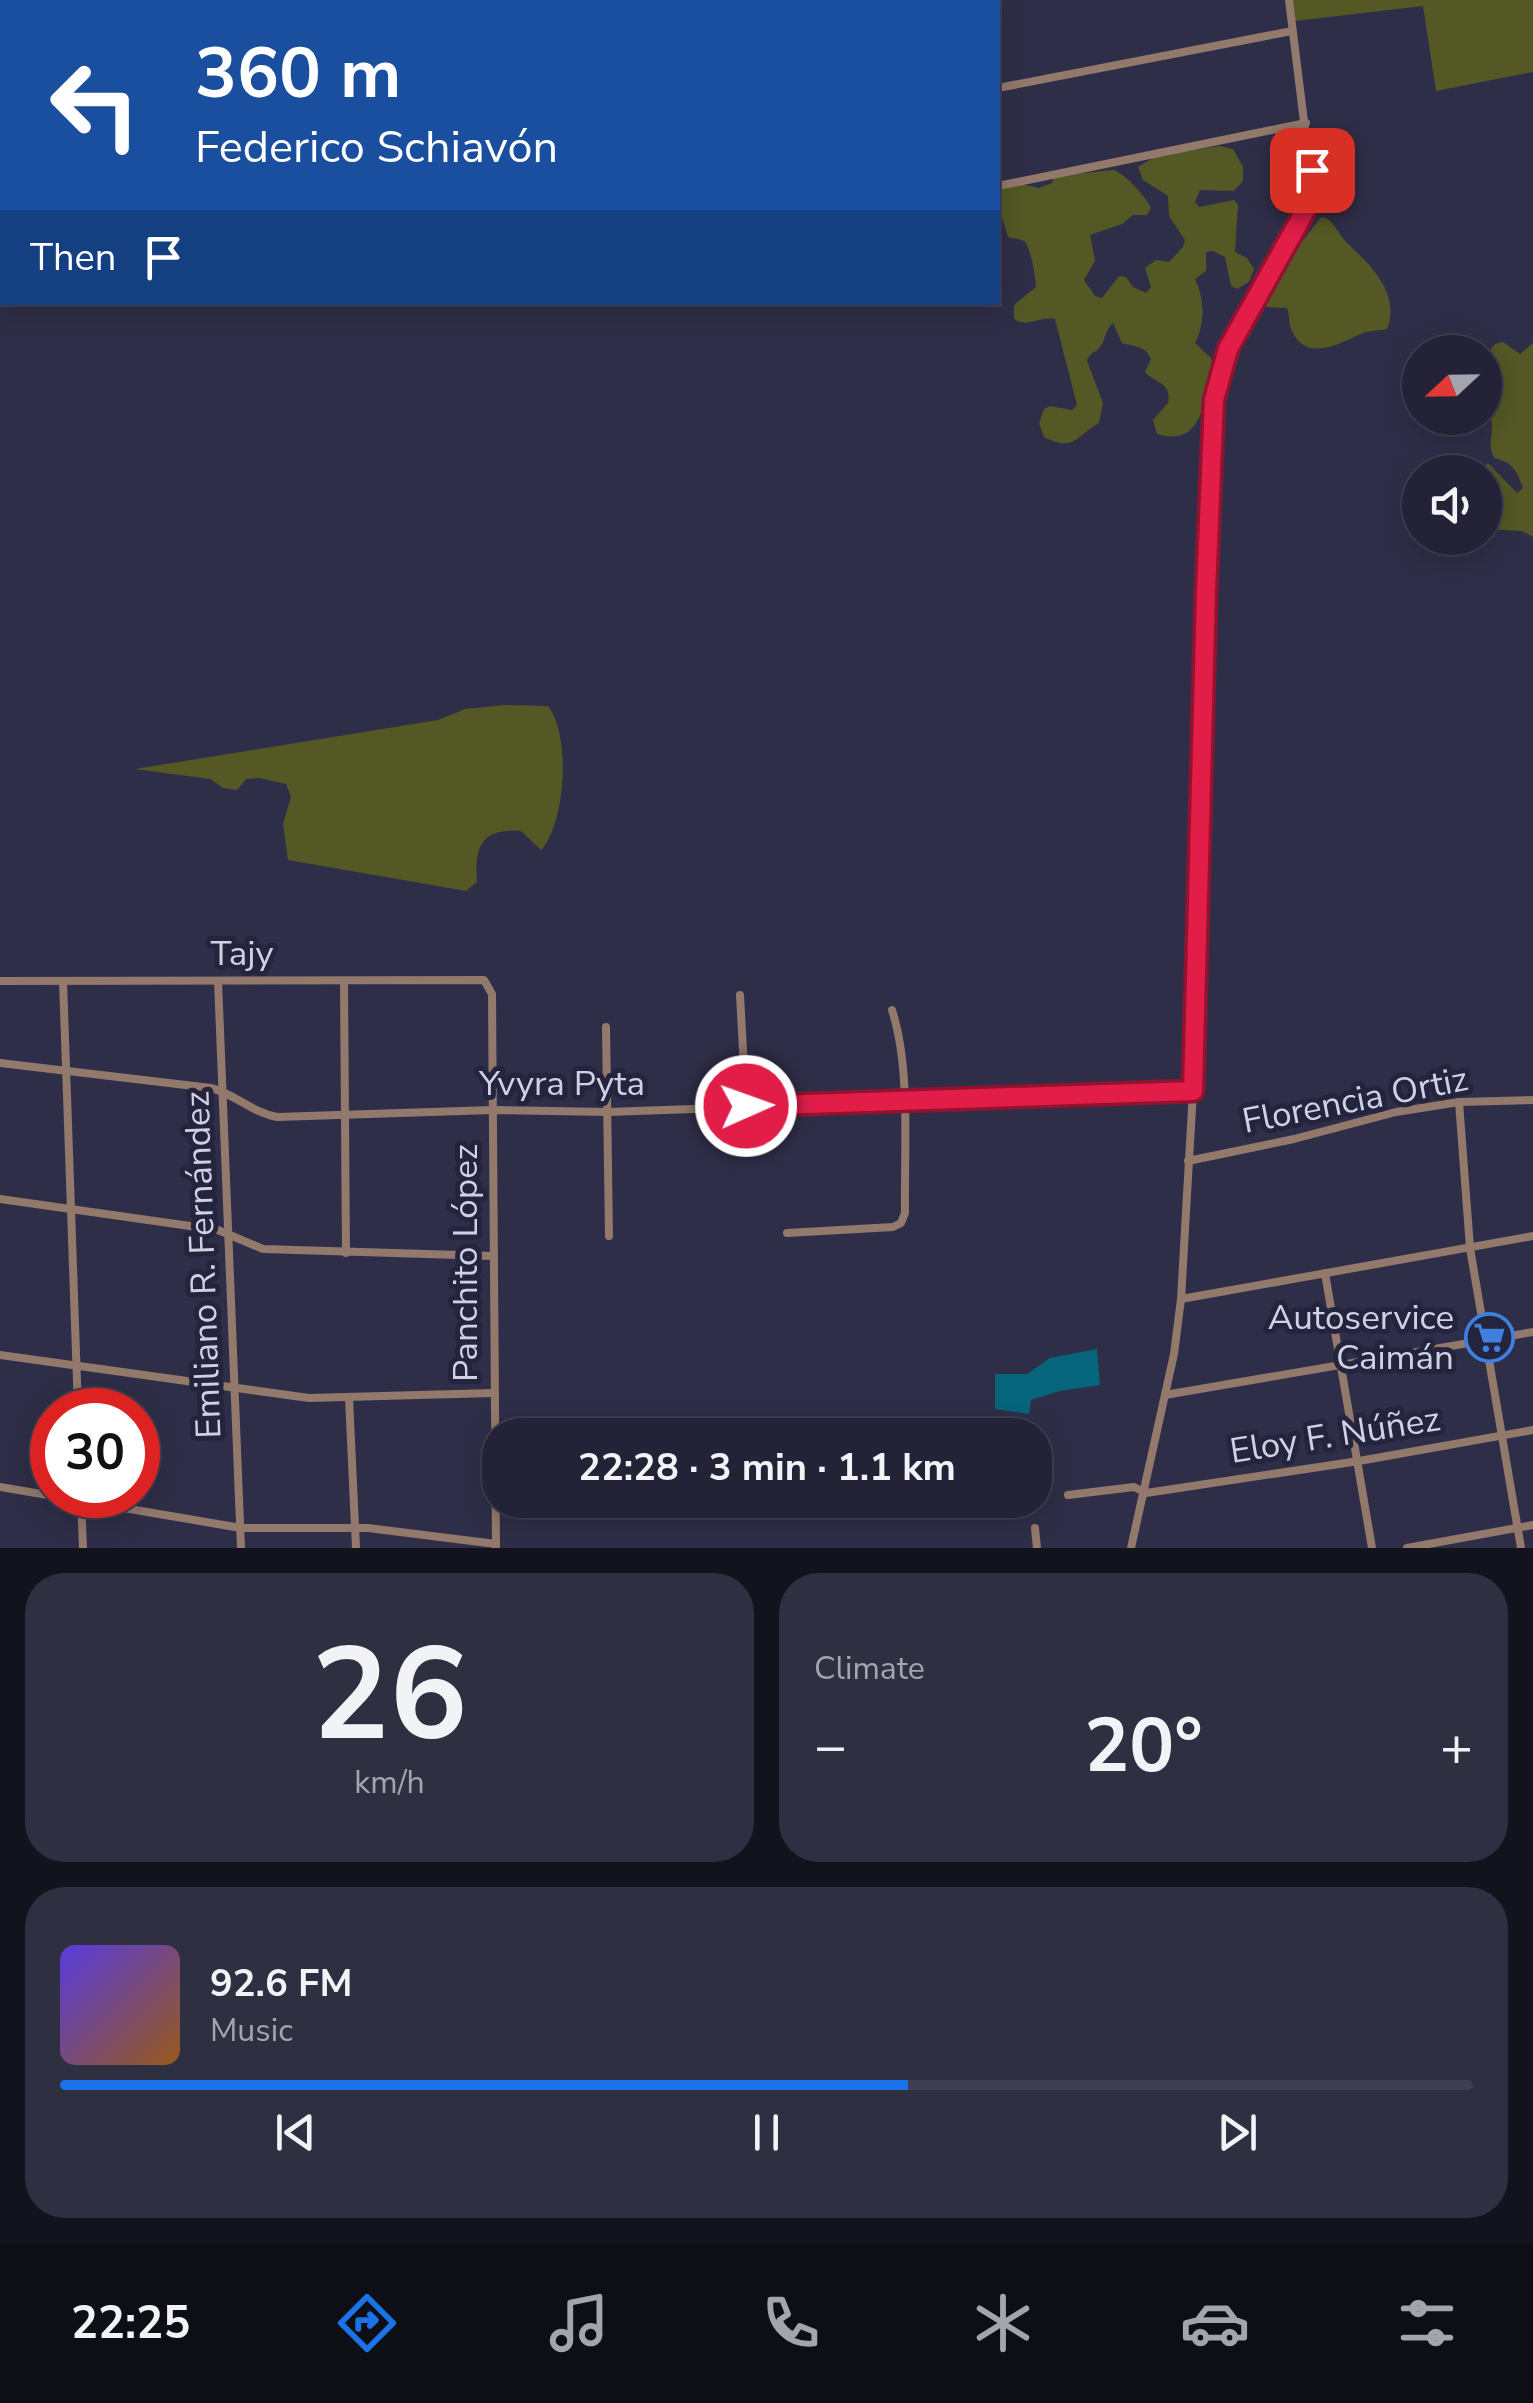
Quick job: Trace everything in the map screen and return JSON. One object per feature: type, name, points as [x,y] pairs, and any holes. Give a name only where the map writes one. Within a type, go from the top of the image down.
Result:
[{"type":"street","points":[[1131,1548],[1146,1493],[1182,1299],[1193,1091],[1214,400],[1228,349],[1310,202],[1312,187],[1289,0]]},
{"type":"street","points":[[1000,88],[1292,31]]},
{"type":"street","points":[[1000,186],[1306,123]]},
{"type":"street","name":"Emiliano R. Fernández","points":[[218,980],[241,1548]]},
{"type":"street","points":[[344,980],[346,1253]]},
{"type":"street","name":"Tajy","points":[[0,981],[484,980]]},
{"type":"street","name":"Panchito López","points":[[484,980],[492,994],[496,1546]]},
{"type":"street","points":[[63,981],[78,1388]]},
{"type":"street","points":[[740,995],[746,1106]]},
{"type":"street","points":[[787,1233],[893,1227],[901,1223],[905,1213],[903,1101],[900,1034],[892,1010]]},
{"type":"street","points":[[606,1028],[608,1236]]},
{"type":"street","name":"Yvyra Pyta","points":[[0,1063],[224,1091],[263,1115],[277,1118],[492,1110],[608,1112],[1193,1091]]},
{"type":"street","name":"Florencia Ortiz","points":[[1188,1161],[1294,1140],[1347,1122],[1459,1102],[1533,1100]]},
{"type":"street","points":[[1459,1102],[1470,1248],[1521,1548]]},
{"type":"street","points":[[0,1199],[218,1230],[263,1250],[492,1256]]},
{"type":"street","points":[[1182,1299],[1533,1236]]},
{"type":"street","points":[[1325,1273],[1372,1548]]},
{"type":"street","points":[[1165,1395],[1533,1332]]},
{"type":"street","points":[[0,1355],[310,1398],[493,1392]]},
{"type":"street","points":[[348,1398],[356,1548]]},
{"type":"street","name":"Eloy F. Núñez","points":[[1068,1496],[1134,1487],[1146,1493],[1533,1430]]},
{"type":"street","points":[[0,1488],[30,1492]]},
{"type":"street","points":[[160,1513],[241,1528],[355,1527],[496,1546]]},
{"type":"street","points":[[82,1518],[84,1548]]},
{"type":"street","points":[[1407,1548],[1533,1525]]},
{"type":"street","points":[[1035,1528],[1037,1548]]},
{"type":"green space","points":[[1293,0],[1533,0],[1533,72],[1436,91],[1423,6],[1295,21]]},
{"type":"green space","points":[[1219,146],[1233,149],[1243,167],[1243,181],[1234,191],[1200,190],[1195,202],[1199,207],[1234,200],[1238,205],[1235,252],[1247,258],[1254,269],[1249,282],[1237,289],[1231,286],[1225,257],[1206,252],[1206,271],[1195,279],[1202,311],[1195,343],[1213,365],[1200,416],[1185,434],[1157,434],[1153,420],[1168,403],[1168,391],[1145,372],[1151,359],[1149,354],[1122,343],[1113,323],[1087,361],[1103,403],[1099,423],[1068,443],[1054,441],[1044,437],[1039,423],[1044,409],[1050,406],[1072,410],[1077,405],[1055,319],[1014,319],[1014,305],[1036,283],[1026,244],[1008,237],[1000,216],[1000,186],[1012,182],[1039,188],[1052,183],[1054,176],[1114,170],[1124,176],[1151,208],[1147,215],[1133,215],[1122,224],[1090,235],[1095,261],[1084,280],[1095,296],[1102,298],[1119,276],[1146,293],[1151,287],[1145,268],[1156,260],[1169,262],[1185,240],[1169,216],[1168,196],[1143,180],[1138,167],[1156,156]]},
{"type":"green space","points":[[1321,217],[1330,221],[1374,271],[1387,293],[1390,316],[1387,329],[1316,349],[1298,341],[1287,308],[1267,307],[1261,295]]},
{"type":"green space","points":[[1503,342],[1520,354],[1533,343],[1533,537],[1522,531],[1502,530],[1502,477],[1517,493],[1523,488],[1513,468],[1502,461],[1502,455],[1493,455],[1491,449],[1492,435],[1502,435]]},
{"type":"green space","points":[[548,706],[555,719],[563,778],[556,820],[541,850],[521,831],[489,836],[479,849],[477,882],[466,891],[288,860],[283,824],[291,797],[286,784],[246,779],[237,790],[223,788],[210,779],[135,769],[438,720],[465,709]]},
{"type":"water","points":[[1097,1349],[1100,1385],[1031,1400],[1029,1414],[995,1409],[995,1374],[1027,1374],[1050,1358]]},
{"type":"place","name":"Autoservice Caimán","points":[[1489,1337]]},
{"type":"route","points":[[746,1106],[1193,1091],[1214,400],[1228,349],[1310,202],[1312,170]]}]
